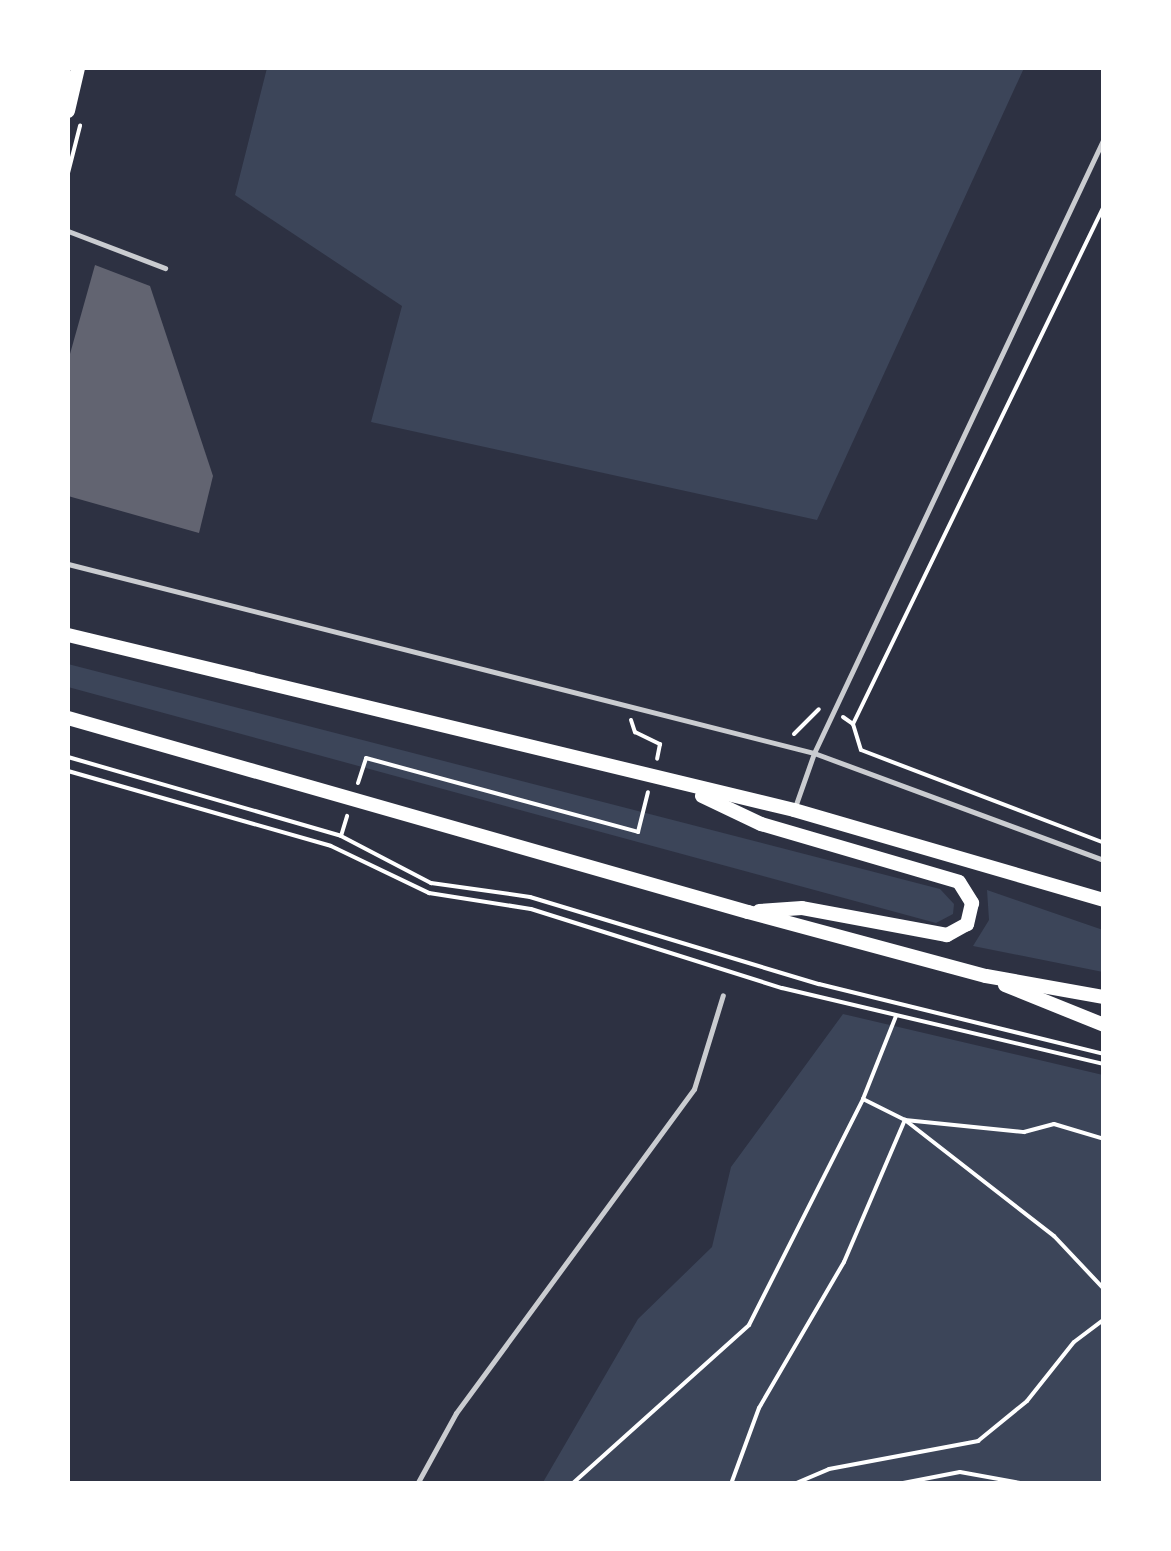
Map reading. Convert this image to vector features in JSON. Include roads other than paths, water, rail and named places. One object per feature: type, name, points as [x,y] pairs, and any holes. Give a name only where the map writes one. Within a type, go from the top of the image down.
[{"type":"main road","points":[[68,111],[78,68]]},
{"type":"main road","points":[[68,635],[652,779],[794,810],[1101,898]]},
{"type":"main road","points":[[68,718],[748,912],[986,976],[1104,998]]},
{"type":"main road","points":[[678,785],[760,824],[960,882],[972,903],[966,924],[947,935],[802,908],[748,912]]},
{"type":"main road","points":[[986,976],[1104,1025]]},
{"type":"lane","points":[[794,810],[814,753],[1104,138]]},
{"type":"lane","points":[[68,232],[165,268]]},
{"type":"lane","points":[[68,564],[814,753],[1104,860]]},
{"type":"lane","points":[[417,1484],[456,1413],[694,1089],[722,995]]}]
